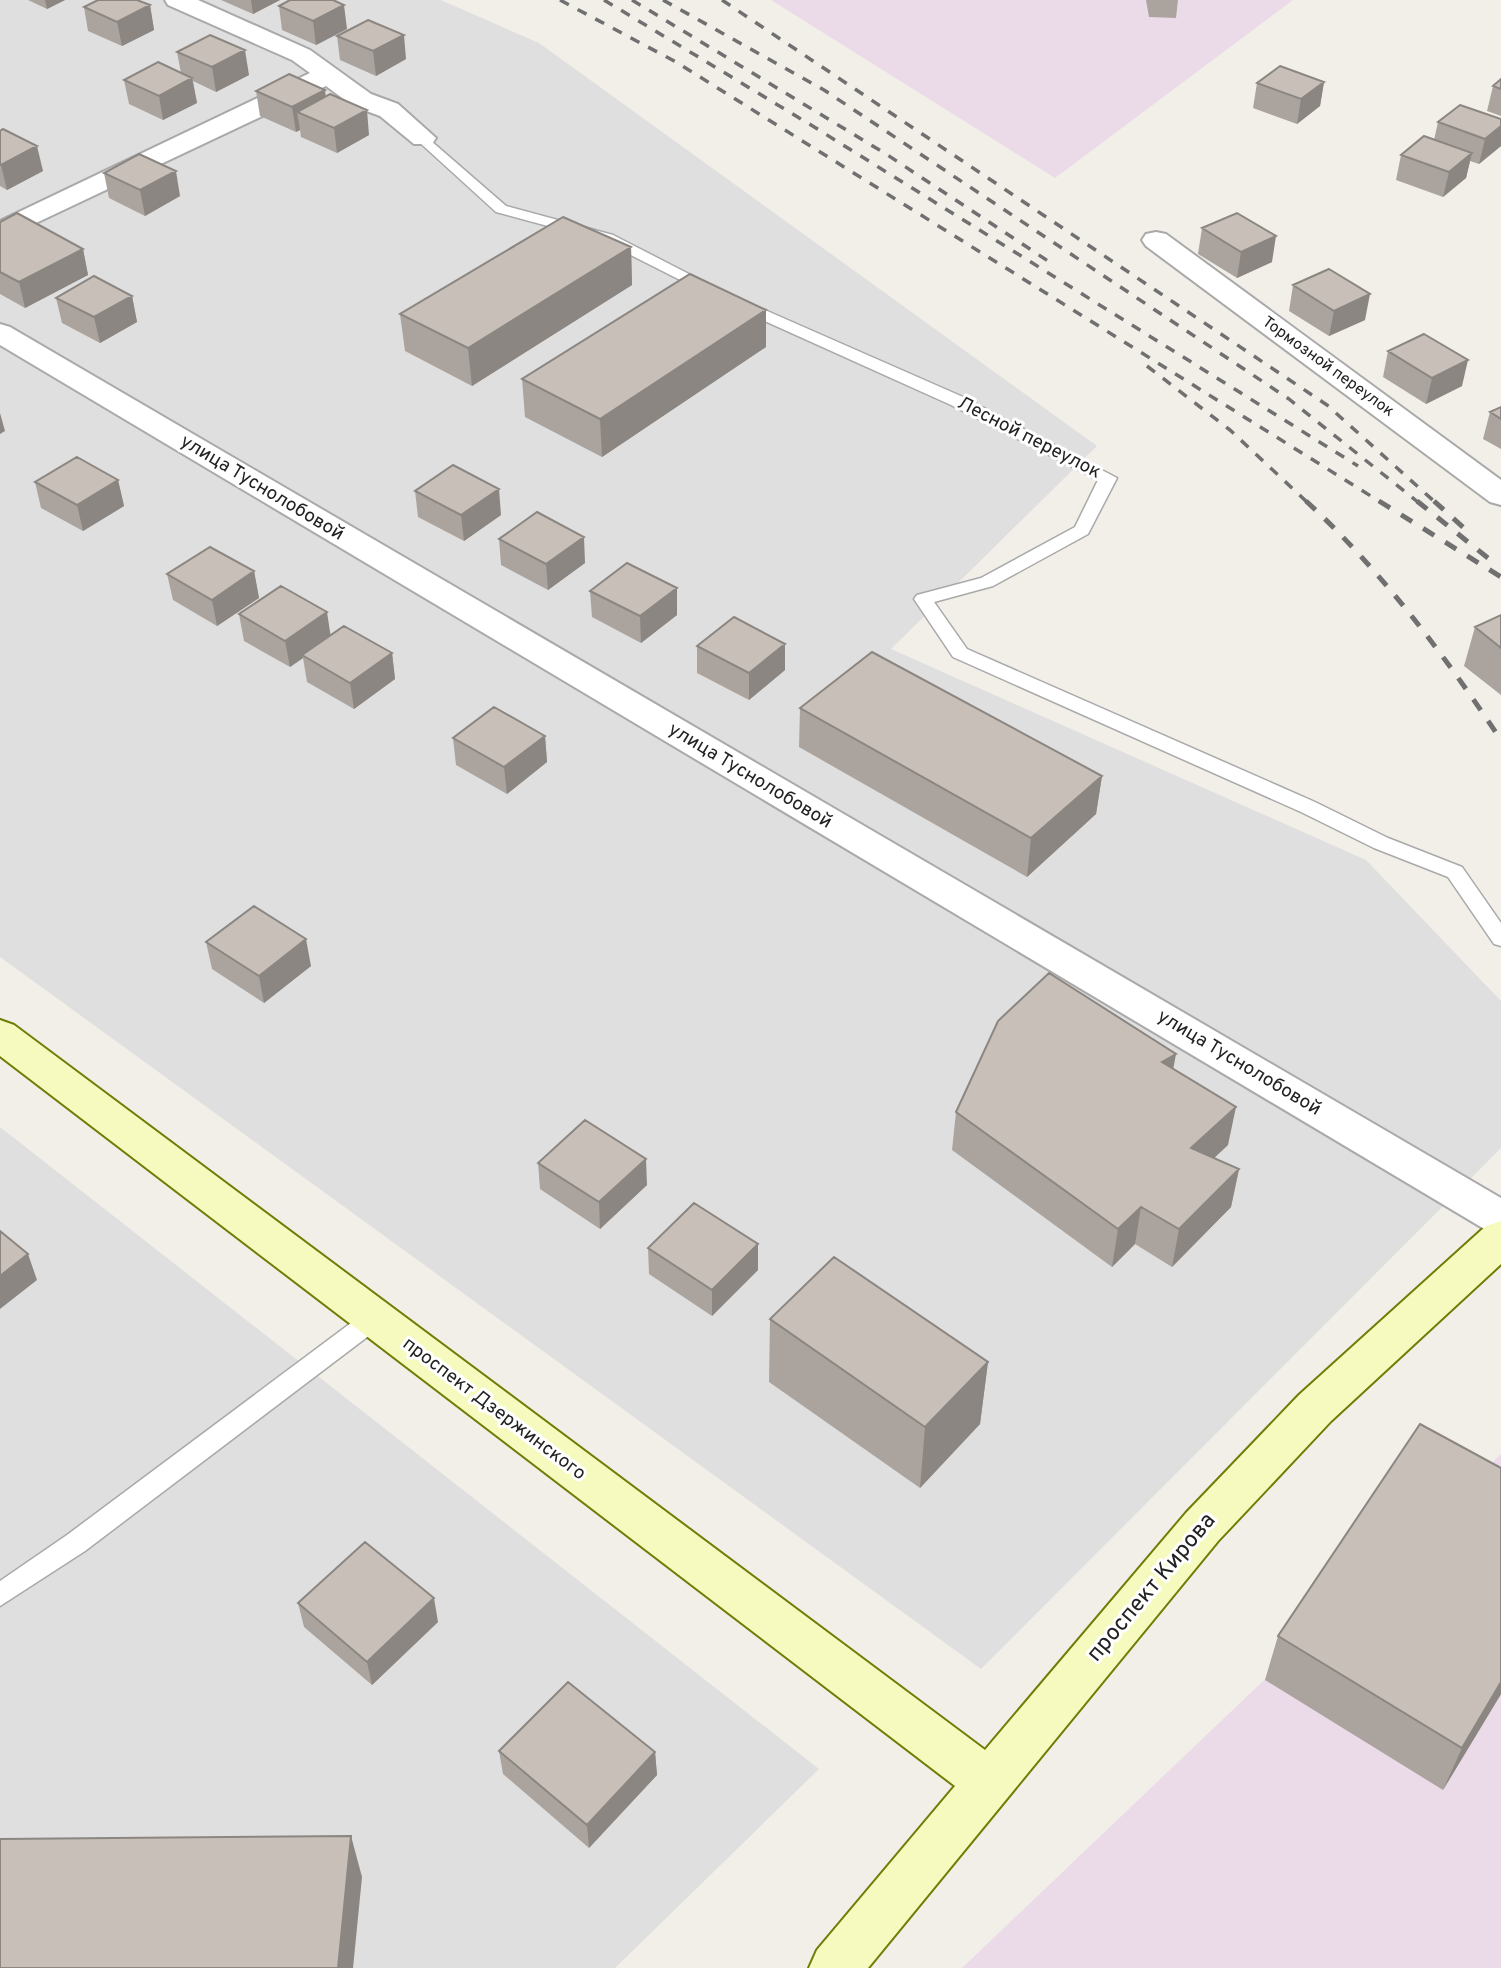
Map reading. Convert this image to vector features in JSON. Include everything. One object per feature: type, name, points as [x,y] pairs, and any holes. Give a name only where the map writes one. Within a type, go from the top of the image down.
[{"type":"street","name":"Лесной переулок","points":[[177,0],[301,55],[362,100],[389,110],[423,138]]},
{"type":"street","points":[[0,232],[327,75]]},
{"type":"street","name":"Тормозной переулок","points":[[1156,240],[1501,495]]},
{"type":"street","name":"улица Туснолобовой","points":[[0,333],[1501,1218]]},
{"type":"street","name":"проспект Дзержинского","points":[[0,1035],[989,1782]]},
{"type":"street","name":"проспект Кирова","points":[[835,1968],[1230,1497],[1315,1408],[1501,1238]]},
{"type":"lane","name":"Лесной переулок","points":[[423,138],[501,209],[608,238],[753,311],[957,401],[1108,478],[1082,530],[987,582],[923,599],[960,653],[1308,807],[1381,843],[1455,872],[1501,939]]},
{"type":"lane","points":[[0,1595],[76,1543],[375,1318]]},
{"type":"shaded area","points":[[0,0],[441,0],[539,43],[1097,446],[891,649],[1366,860],[1501,1001],[1501,1148],[981,1669],[0,957]]},
{"type":"shaded area","points":[[771,0],[1293,0],[1055,178]]},
{"type":"shaded area","points":[[0,1127],[819,1769],[615,1968],[0,1968]]},
{"type":"shaded area","points":[[1501,1454],[1501,1968],[962,1968]]},
{"type":"building","points":[[98,0],[137,0],[150,5],[117,22],[84,7]]},
{"type":"building","points":[[290,0],[333,0],[344,5],[313,21],[279,6]]},
{"type":"building","points":[[368,20],[404,35],[373,51],[337,36]]},
{"type":"building","points":[[210,35],[245,50],[212,67],[177,52]]},
{"type":"building","points":[[158,62],[192,78],[159,96],[124,80]]},
{"type":"building","points":[[1280,66],[1324,82],[1301,99],[1257,83]]},
{"type":"building","points":[[289,74],[325,90],[292,107],[256,91]]},
{"type":"building","points":[[1501,79],[1501,89],[1493,86]]},
{"type":"building","points":[[330,94],[367,110],[334,128],[297,112]]},
{"type":"building","points":[[1460,105],[1501,119],[1501,126],[1485,139],[1438,122]]},
{"type":"building","points":[[3,129],[37,146],[1,165],[0,131]]},
{"type":"building","points":[[1424,136],[1472,153],[1449,172],[1401,155]]},
{"type":"building","points":[[139,154],[176,171],[140,190],[104,173]]},
{"type":"building","points":[[17,213],[83,249],[19,282],[0,272],[0,222]]},
{"type":"building","points":[[1237,213],[1276,236],[1241,252],[1202,228]]},
{"type":"building","points":[[563,217],[631,247],[468,348],[400,314]]},
{"type":"building","points":[[1329,269],[1370,294],[1334,311],[1293,285]]},
{"type":"building","points":[[690,274],[766,310],[600,419],[522,379]]},
{"type":"building","points":[[94,276],[132,296],[94,317],[56,298]]},
{"type":"building","points":[[1424,334],[1468,360],[1432,378],[1388,351]]},
{"type":"building","points":[[1501,407],[1501,419],[1490,412]]},
{"type":"building","points":[[77,457],[118,480],[77,505],[35,482]]},
{"type":"building","points":[[453,465],[499,489],[461,515],[415,491]]},
{"type":"building","points":[[537,512],[584,537],[546,564],[499,539]]},
{"type":"building","points":[[210,547],[254,571],[212,600],[167,574]]},
{"type":"building","points":[[627,563],[677,588],[640,616],[590,591]]},
{"type":"building","points":[[281,586],[327,612],[285,641],[239,614]]},
{"type":"building","points":[[1501,615],[1501,648],[1475,627]]},
{"type":"building","points":[[734,617],[785,644],[749,673],[697,646]]},
{"type":"building","points":[[344,626],[392,653],[350,683],[302,655]]},
{"type":"building","points":[[872,652],[1102,776],[1031,838],[800,708]]},
{"type":"building","points":[[494,707],[545,736],[504,767],[453,738]]},
{"type":"building","points":[[254,906],[306,939],[259,976],[206,942]]},
{"type":"building","points":[[1049,973],[1176,1054],[1162,1062],[1236,1107],[1191,1148],[1239,1169],[1179,1229],[1141,1207],[1118,1229],[956,1112],[998,1021]]},
{"type":"building","points":[[585,1120],[646,1159],[599,1202],[538,1163]]},
{"type":"building","points":[[694,1203],[758,1244],[712,1290],[648,1248]]},
{"type":"building","points":[[0,1231],[28,1254],[0,1276]]},
{"type":"building","points":[[834,1257],[988,1362],[925,1427],[770,1319]]},
{"type":"building","points":[[1420,1424],[1501,1468],[1501,1682],[1462,1748],[1278,1636]]},
{"type":"building","points":[[365,1542],[434,1598],[367,1662],[298,1603]]},
{"type":"building","points":[[568,1682],[655,1752],[587,1825],[499,1751]]},
{"type":"building","points":[[351,1836],[338,1968],[0,1968],[0,1839]]},
{"type":"railway","points":[[560,0],[676,62],[1382,503]]},
{"type":"railway","points":[[604,0],[811,125],[1358,466]]},
{"type":"railway","points":[[632,0],[886,154],[1048,261]]},
{"type":"railway","points":[[663,0],[824,90],[1289,399],[1419,503]]},
{"type":"railway","points":[[722,0],[1327,405],[1436,503]]},
{"type":"railway","points":[[1147,366],[1230,430],[1308,503]]},
{"type":"railway","points":[[1306,501],[1360,556],[1411,615],[1501,740]]},
{"type":"railway","points":[[1379,501],[1501,577]]},
{"type":"railway","points":[[1417,501],[1488,558]]},
{"type":"railway","points":[[1434,501],[1465,529]]}]
